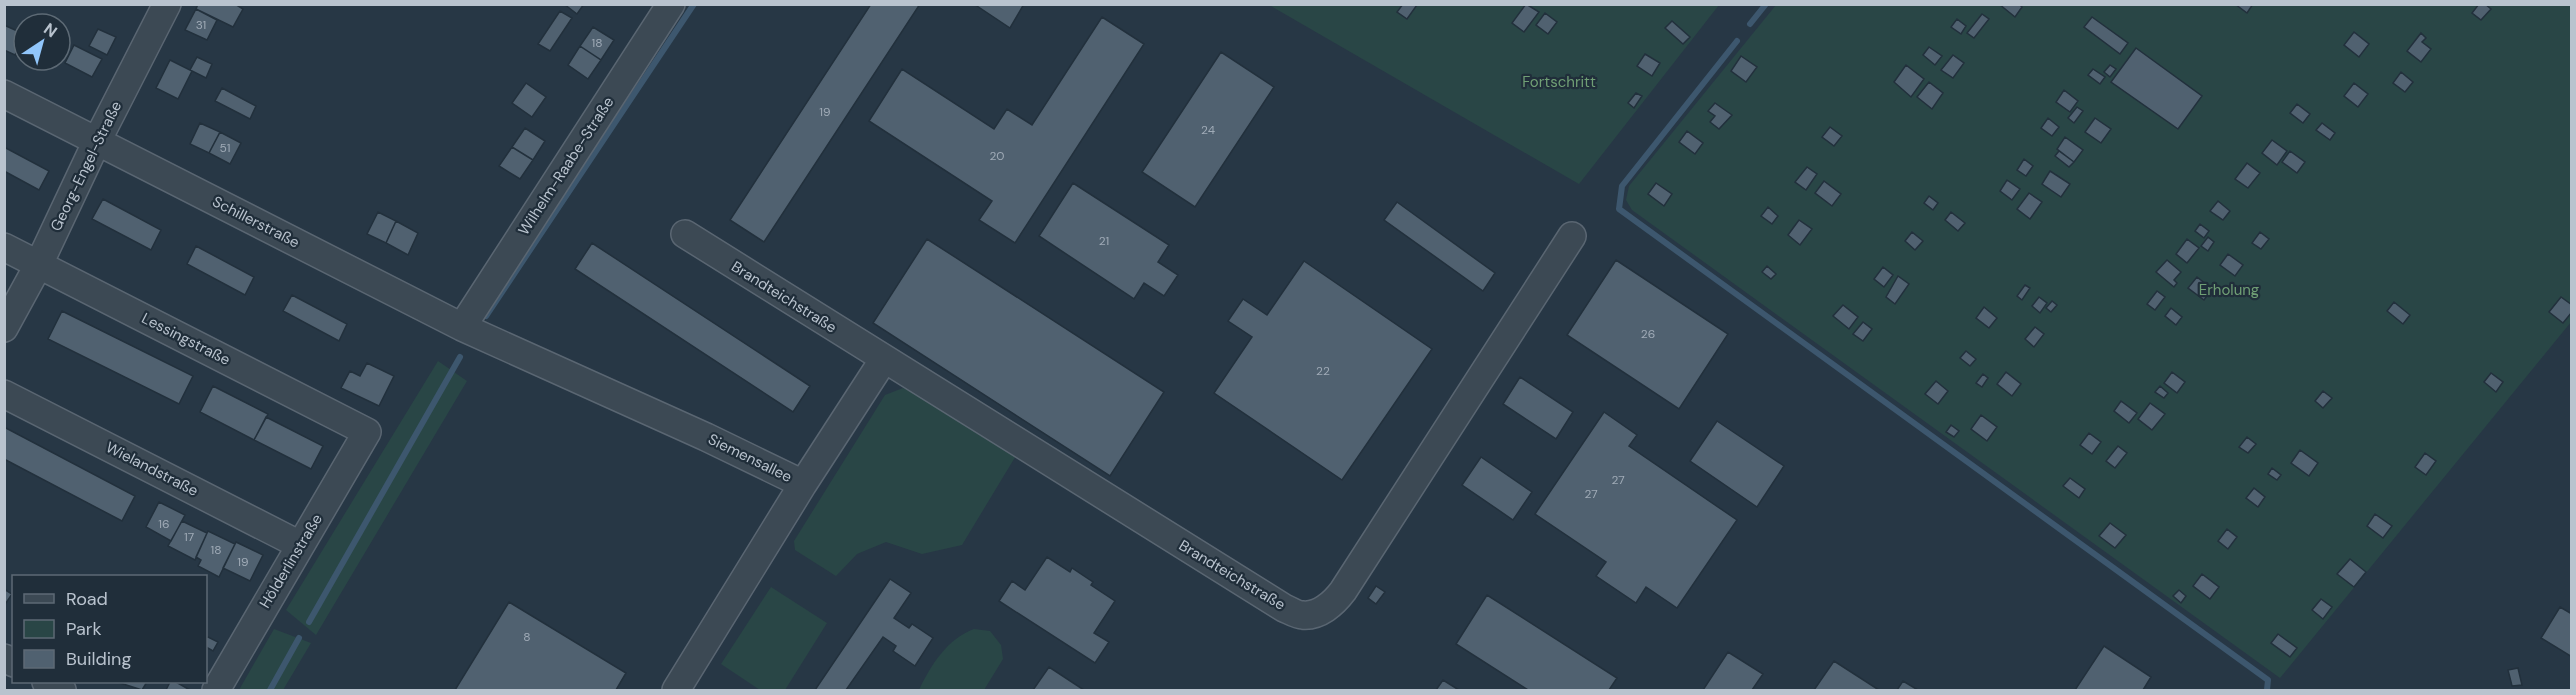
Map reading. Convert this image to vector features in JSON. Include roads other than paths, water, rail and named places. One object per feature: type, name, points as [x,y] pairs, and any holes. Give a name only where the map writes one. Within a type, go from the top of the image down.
[{"type":"street","name":"Georg-Engel-Straße","points":[[4,328],[39,264],[97,141],[167,4]]},
{"type":"street","name":"Wilhelm-Raabe-Straße","points":[[462,327],[671,4]]},
{"type":"street","name":"Schillerstraße","points":[[4,94],[462,327],[509,347]]},
{"type":"street","name":"Brandteichstraße","points":[[685,234],[1284,608],[1302,615],[1319,612],[1334,602],[1343,591],[1572,236]]},
{"type":"street","name":"Lessingstraße","points":[[4,247],[367,432]]},
{"type":"street","name":"Siemensallee","points":[[509,347],[803,484],[676,690]]},
{"type":"street","points":[[803,484],[884,359]]},
{"type":"street","name":"Wielandstraße","points":[[4,394],[300,544]]},
{"type":"street","name":"Hölderlinstraße","points":[[216,690],[367,432]]},
{"type":"waterway","points":[[486,316],[694,4]]},
{"type":"waterway","points":[[1750,24],[1766,4]]},
{"type":"waterway","points":[[1737,41],[1622,186],[1619,209],[2268,680],[2267,690]]},
{"type":"waterway","points":[[309,622],[460,357]]},
{"type":"waterway","points":[[270,690],[299,638]]},
{"type":"park label","name":"Fortschritt","points":[[1559,82]]},
{"type":"park label","name":"Erholung","points":[[2229,290]]}]
